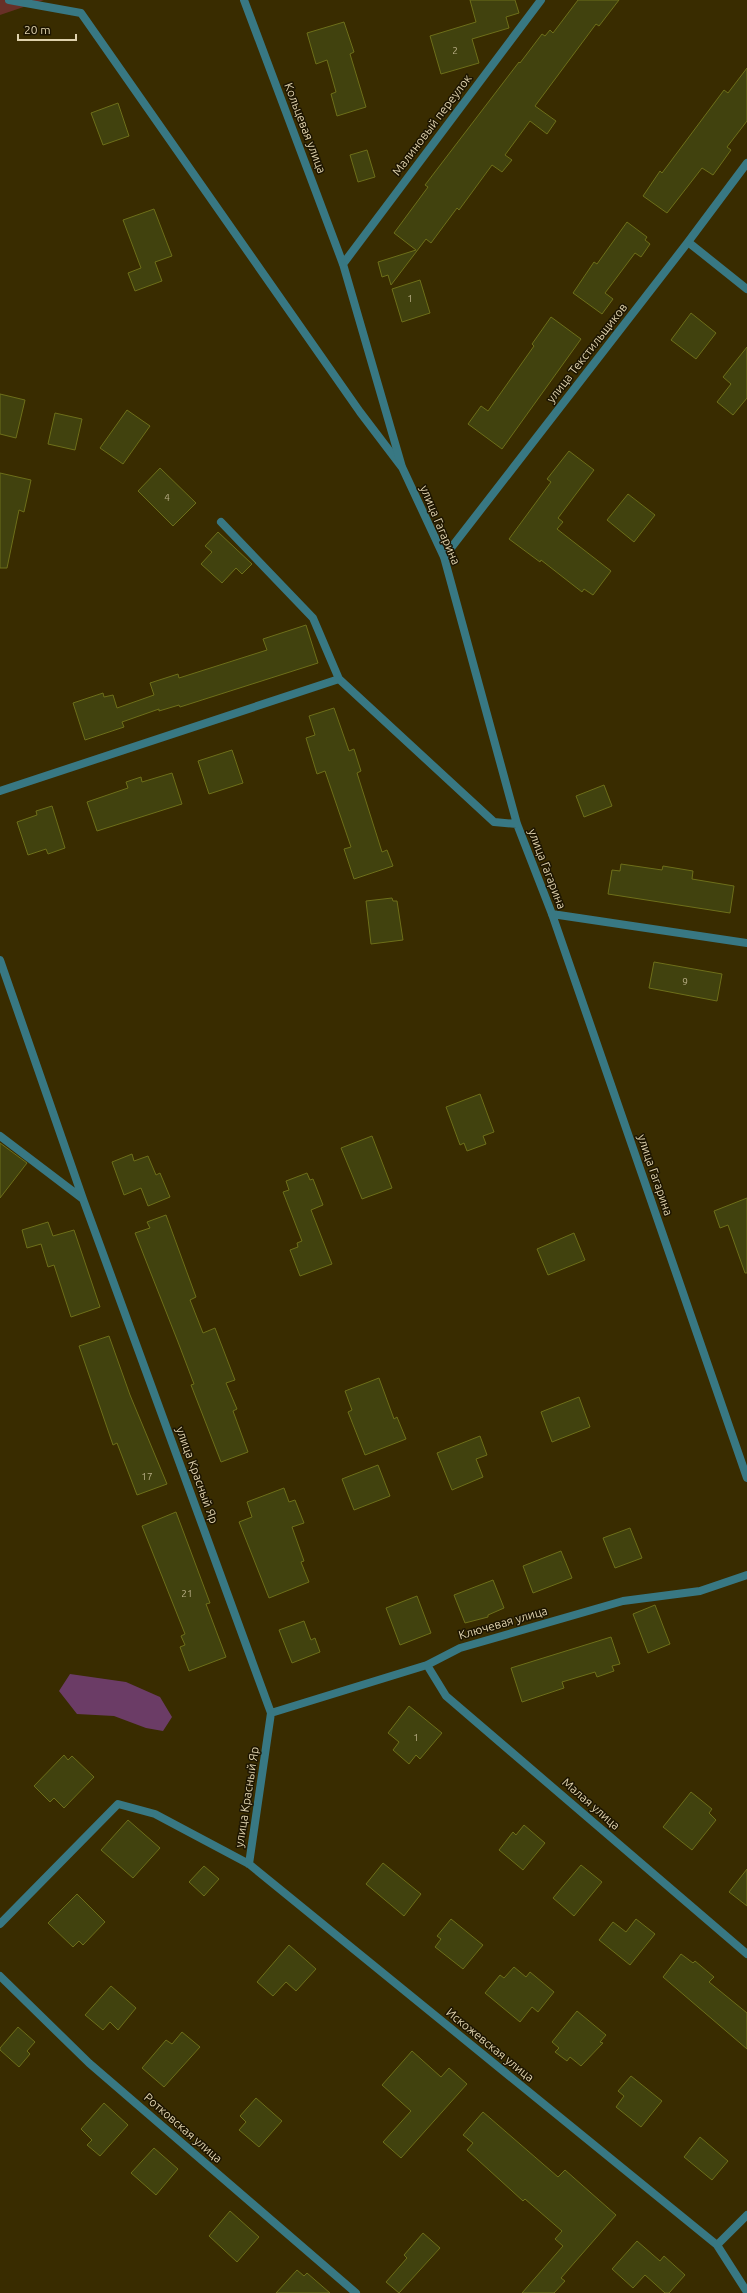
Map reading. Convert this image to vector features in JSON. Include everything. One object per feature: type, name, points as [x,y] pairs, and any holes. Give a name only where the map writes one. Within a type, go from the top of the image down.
[{"type":"street","points":[[9,0],[81,13],[360,412],[402,467]]},
{"type":"street","name":"Кольцевая улица","points":[[244,0],[343,264]]},
{"type":"street","name":"Малиновый переулок","points":[[343,264],[541,0]]},
{"type":"street","name":"улица Текстильщиков","points":[[444,557],[688,242],[747,163]]},
{"type":"street","points":[[688,242],[747,288]]},
{"type":"street","name":"улица Гагарина","points":[[343,264],[402,467],[444,557],[518,824],[552,914],[747,1478]]},
{"type":"street","points":[[221,522],[313,618],[339,679],[494,822],[518,824]]},
{"type":"street","points":[[0,791],[339,679]]},
{"type":"street","points":[[552,914],[747,943]]},
{"type":"street","name":"улица Красный Яр","points":[[0,960],[83,1199],[271,1713],[248,1864]]},
{"type":"street","points":[[0,1136],[83,1199]]},
{"type":"street","name":"Ключевая улица","points":[[271,1713],[427,1665],[460,1648],[623,1601],[700,1591],[747,1575]]},
{"type":"street","name":"Малая улица","points":[[427,1665],[446,1696],[747,1954]]},
{"type":"street","points":[[0,1924],[118,1804],[155,1814],[248,1864]]},
{"type":"street","name":"Искожевская улица","points":[[248,1864],[717,2245],[747,2292]]},
{"type":"street","name":"Ротковская улица","points":[[0,1976],[89,2063],[356,2293]]},
{"type":"street","points":[[717,2245],[747,2215]]},
{"type":"shaded area","points":[[0,0],[44,0],[0,15]]},
{"type":"shaded area","points":[[70,1674],[126,1682],[160,1697],[172,1717],[163,1731],[146,1728],[114,1716],[77,1714],[59,1691]]},
{"type":"building","points":[[470,0],[515,0],[519,13],[506,17],[509,28],[472,39],[479,63],[441,74],[430,36],[476,22]]},
{"type":"building","points":[[578,0],[619,0],[599,26],[596,24],[535,106],[556,121],[547,134],[530,121],[505,155],[512,160],[502,172],[492,165],[459,210],[457,208],[431,243],[426,239],[391,285],[388,275],[382,277],[378,262],[416,250],[394,233],[428,187],[425,185],[542,34],[545,36],[550,30],[553,33]]},
{"type":"building","points":[[344,22],[354,52],[350,54],[366,107],[337,116],[331,94],[336,92],[327,60],[316,64],[307,33]]},
{"type":"building","points":[[747,68],[747,121],[727,147],[731,150],[713,175],[702,168],[667,213],[643,196],[660,171],[662,173],[724,90],[728,93]]},
{"type":"building","points":[[118,103],[129,136],[103,145],[91,113]]},
{"type":"building","points":[[367,150],[375,177],[358,182],[350,155]]},
{"type":"building","points":[[154,209],[172,256],[155,262],[162,281],[135,291],[128,273],[141,268],[123,220]]},
{"type":"building","points":[[627,222],[647,237],[645,240],[650,244],[641,257],[635,253],[605,293],[613,299],[602,314],[573,293],[594,262],[597,264]]},
{"type":"building","points":[[420,280],[430,313],[402,322],[392,289]]},
{"type":"building","points":[[691,313],[716,333],[696,359],[671,340]]},
{"type":"building","points":[[551,317],[581,339],[502,449],[468,424],[481,406],[488,411],[534,346],[532,344]]},
{"type":"building","points":[[747,347],[747,398],[733,415],[717,402],[731,384],[723,377]]},
{"type":"building","points":[[0,394],[25,400],[16,438],[0,434]]},
{"type":"building","points":[[127,410],[150,426],[123,464],[100,448]]},
{"type":"building","points":[[55,413],[82,419],[75,450],[48,444]]},
{"type":"building","points":[[569,451],[594,470],[558,518],[563,522],[557,529],[611,571],[593,595],[584,589],[582,592],[541,560],[540,562],[509,539],[551,482],[547,479]]},
{"type":"building","points":[[160,468],[196,503],[173,526],[138,491]]},
{"type":"building","points":[[0,473],[31,480],[24,512],[19,510],[7,568],[0,568]]},
{"type":"building","points":[[628,494],[655,515],[634,542],[607,520]]},
{"type":"building","points":[[218,532],[252,564],[242,574],[236,568],[222,583],[201,564],[212,552],[205,546]]},
{"type":"building","points":[[306,625],[318,663],[180,707],[179,705],[159,711],[159,709],[122,722],[124,727],[85,740],[73,703],[103,693],[104,697],[113,695],[117,708],[154,695],[150,683],[178,674],[179,678],[267,650],[263,639]]},
{"type":"building","points":[[334,708],[349,751],[354,749],[361,771],[357,773],[382,852],[387,850],[393,866],[354,879],[344,849],[351,847],[325,771],[317,774],[306,738],[315,735],[309,716]]},
{"type":"building","points":[[232,750],[243,783],[209,794],[198,761]]},
{"type":"building","points":[[172,773],[182,804],[97,831],[87,802],[128,788],[126,782],[141,777],[142,782]]},
{"type":"building","points":[[604,785],[612,806],[584,817],[576,796]]},
{"type":"building","points":[[52,806],[65,848],[48,854],[46,849],[28,855],[17,822],[37,815],[36,811]]},
{"type":"building","points":[[621,864],[662,870],[663,866],[693,871],[692,879],[734,886],[730,913],[608,894],[612,870],[620,871]]},
{"type":"building","points":[[392,898],[393,901],[397,901],[403,940],[371,944],[366,901]]},
{"type":"building","points":[[654,962],[722,974],[717,1001],[649,988]]},
{"type":"building","points":[[480,1094],[494,1132],[483,1136],[486,1144],[467,1151],[464,1143],[460,1145],[446,1107]]},
{"type":"building","points":[[372,1136],[392,1188],[362,1199],[341,1148]]},
{"type":"building","points":[[0,1143],[27,1163],[0,1198]]},
{"type":"building","points":[[132,1154],[134,1161],[148,1156],[156,1175],[160,1173],[170,1197],[148,1206],[141,1188],[124,1195],[112,1162]]},
{"type":"building","points":[[307,1173],[310,1180],[313,1179],[323,1205],[311,1210],[332,1264],[300,1276],[290,1250],[298,1247],[297,1243],[302,1241],[283,1192],[289,1190],[286,1181]]},
{"type":"building","points":[[747,1198],[747,1273],[745,1273],[728,1225],[720,1228],[714,1211]]},
{"type":"building","points":[[166,1215],[196,1297],[190,1300],[203,1333],[215,1328],[235,1380],[226,1383],[237,1409],[233,1411],[248,1452],[221,1462],[191,1385],[194,1384],[135,1233],[150,1228],[147,1222]]},
{"type":"building","points":[[48,1222],[53,1236],[74,1230],[100,1307],[71,1317],[54,1265],[48,1267],[41,1244],[27,1248],[22,1230]]},
{"type":"building","points":[[574,1233],[585,1260],[548,1275],[537,1249]]},
{"type":"building","points":[[109,1336],[130,1395],[167,1484],[137,1495],[117,1443],[113,1445],[79,1346]]},
{"type":"building","points":[[379,1378],[394,1419],[397,1417],[406,1439],[365,1455],[348,1412],[352,1410],[345,1391]]},
{"type":"building","points":[[579,1397],[590,1427],[552,1442],[541,1412]]},
{"type":"building","points":[[480,1436],[487,1455],[476,1459],[483,1477],[452,1490],[437,1453]]},
{"type":"building","points":[[378,1465],[390,1496],[354,1510],[342,1479]]},
{"type":"building","points":[[284,1488],[289,1502],[295,1500],[304,1523],[292,1527],[304,1561],[301,1562],[309,1582],[269,1598],[239,1522],[252,1517],[247,1502]]},
{"type":"building","points":[[176,1512],[210,1603],[206,1604],[226,1657],[189,1671],[180,1647],[185,1645],[181,1636],[185,1634],[142,1526]]},
{"type":"building","points":[[630,1528],[642,1558],[615,1568],[603,1538]]},
{"type":"building","points":[[561,1551],[572,1578],[533,1593],[523,1566]]},
{"type":"building","points":[[493,1580],[504,1608],[488,1615],[488,1617],[465,1623],[454,1595]]},
{"type":"building","points":[[417,1596],[431,1633],[400,1645],[386,1608]]},
{"type":"building","points":[[655,1605],[670,1644],[648,1653],[633,1614]]},
{"type":"building","points":[[304,1621],[311,1640],[315,1638],[320,1652],[292,1663],[279,1630]]},
{"type":"building","points":[[611,1637],[620,1664],[612,1666],[614,1671],[597,1677],[595,1672],[562,1682],[564,1688],[522,1702],[511,1668]]},
{"type":"building","points":[[409,1706],[442,1733],[420,1759],[416,1755],[409,1764],[393,1750],[399,1742],[388,1733]]},
{"type":"building","points":[[64,1755],[68,1760],[72,1756],[94,1777],[64,1808],[54,1798],[50,1802],[34,1786]]},
{"type":"building","points":[[691,1792],[712,1809],[709,1813],[716,1820],[692,1850],[663,1827]]},
{"type":"building","points":[[128,1820],[160,1848],[133,1878],[101,1850]]},
{"type":"building","points":[[524,1825],[545,1843],[523,1870],[499,1850],[513,1832],[516,1835]]},
{"type":"building","points":[[383,1863],[421,1894],[404,1916],[366,1884]]},
{"type":"building","points":[[581,1865],[602,1882],[574,1916],[553,1898]]},
{"type":"building","points":[[204,1866],[219,1879],[204,1896],[189,1882]]},
{"type":"building","points":[[747,1869],[747,1906],[729,1892]]},
{"type":"building","points":[[77,1894],[105,1922],[83,1945],[79,1941],[73,1947],[48,1923]]},
{"type":"building","points":[[451,1919],[483,1945],[463,1969],[435,1947],[441,1939],[437,1936]]},
{"type":"building","points":[[636,1919],[655,1934],[630,1965],[599,1940],[613,1922],[626,1932]]},
{"type":"building","points":[[289,1945],[316,1969],[296,1991],[286,1982],[273,1996],[257,1982]]},
{"type":"building","points":[[681,1954],[693,1963],[695,1961],[714,1977],[709,1982],[747,2013],[747,2049],[663,1977]]},
{"type":"building","points":[[514,1967],[526,1977],[530,1972],[554,1992],[538,2012],[532,2007],[520,2022],[485,1993],[500,1975],[504,1978]]},
{"type":"building","points":[[111,1986],[136,2008],[118,2030],[110,2022],[103,2030],[85,2015]]},
{"type":"building","points":[[577,2011],[606,2035],[600,2042],[603,2043],[581,2066],[570,2057],[567,2061],[555,2052],[559,2048],[552,2042]]},
{"type":"building","points":[[18,2027],[35,2042],[27,2051],[30,2054],[19,2067],[0,2050],[0,2048]]},
{"type":"building","points":[[182,2032],[200,2047],[164,2087],[142,2068],[166,2040],[172,2044]]},
{"type":"building","points":[[412,2051],[441,2077],[449,2068],[467,2084],[401,2158],[383,2142],[411,2111],[382,2085]]},
{"type":"building","points":[[631,2076],[662,2101],[641,2127],[616,2107],[624,2096],[618,2091]]},
{"type":"building","points":[[256,2098],[282,2121],[259,2147],[239,2130],[246,2122],[240,2116]]},
{"type":"building","points":[[104,2103],[128,2125],[100,2156],[87,2145],[92,2140],[81,2129]]},
{"type":"building","points":[[483,2112],[558,2177],[565,2170],[616,2215],[561,2278],[565,2281],[554,2293],[522,2293],[563,2246],[555,2239],[562,2231],[525,2199],[523,2201],[467,2150],[473,2143],[463,2135]]},
{"type":"building","points":[[700,2137],[728,2161],[712,2180],[684,2157]]},
{"type":"building","points":[[154,2148],[178,2169],[156,2195],[131,2173]]},
{"type":"building","points":[[230,2211],[259,2237],[237,2262],[209,2236]]},
{"type":"building","points":[[423,2233],[440,2248],[399,2293],[386,2282],[407,2258],[404,2255]]},
{"type":"building","points":[[637,2241],[660,2261],[664,2256],[685,2275],[669,2293],[665,2293],[645,2275],[633,2288],[612,2269]]},
{"type":"building","points":[[297,2270],[304,2276],[307,2273],[330,2293],[276,2293]]}]
